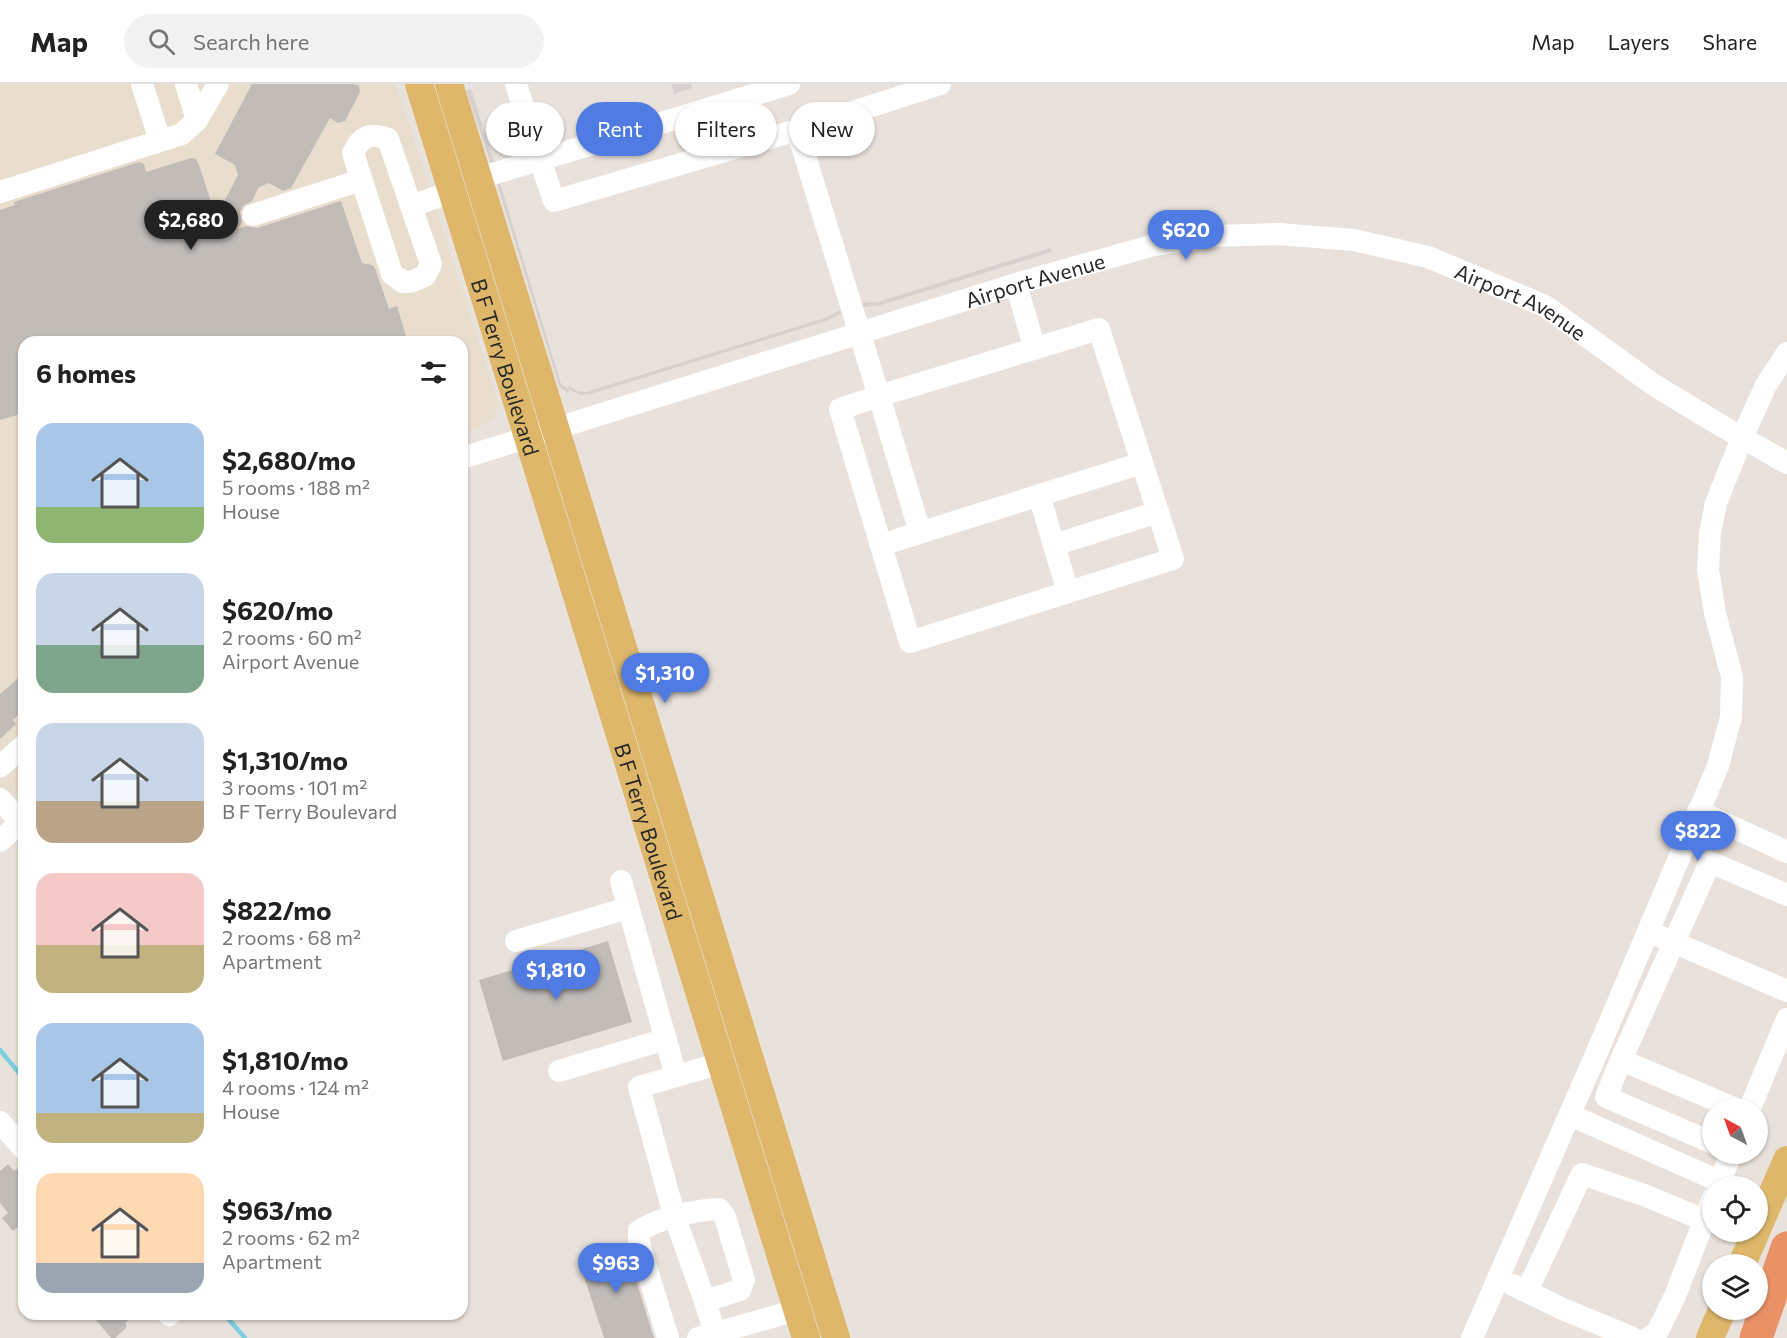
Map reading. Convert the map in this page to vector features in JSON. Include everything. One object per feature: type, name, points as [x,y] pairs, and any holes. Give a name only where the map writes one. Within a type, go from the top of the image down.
[{"type":"highway","points":[[1756,1338],[1787,1248]]},
{"type":"main road","name":"B F Terry Boulevard","points":[[419,84],[806,1338]]},
{"type":"main road","name":"B F Terry Boulevard","points":[[449,84],[836,1338]]},
{"type":"main road","points":[[1768,1197],[1787,1160]]},
{"type":"main road","points":[[1710,1338],[1718,1320]]},
{"type":"street","points":[[142,84],[160,141]]},
{"type":"street","points":[[186,84],[197,120]]},
{"type":"street","points":[[0,192],[182,134],[197,120],[218,84]]},
{"type":"street","points":[[516,84],[554,201],[789,132]]},
{"type":"street","points":[[478,178],[789,84]]},
{"type":"street","points":[[875,105],[940,84]]},
{"type":"street","points":[[377,135],[388,139],[411,206],[431,264],[425,276],[410,282],[403,282],[392,274],[361,180],[353,153],[358,143],[365,138],[377,135]]},
{"type":"street","points":[[805,156],[920,532]]},
{"type":"street","points":[[253,215],[361,180]]},
{"type":"street","points":[[411,206],[452,192]]},
{"type":"street","name":"Airport Avenue","points":[[468,456],[1016,284],[1154,245],[1215,236],[1278,234],[1354,240],[1428,257],[1545,306],[1654,384],[1787,463]]},
{"type":"street","points":[[1016,284],[1035,349]]},
{"type":"street","points":[[1099,330],[1173,558],[910,642],[840,409],[879,396],[1099,330]]},
{"type":"street","points":[[1472,1338],[1570,1115],[1718,766],[1731,717],[1732,677],[1715,613],[1708,570],[1710,533],[1716,503],[1742,438],[1766,385],[1787,353]]},
{"type":"street","points":[[881,545],[1142,463]]},
{"type":"street","points":[[1039,495],[1068,592]]},
{"type":"street","points":[[1054,545],[1158,512]]},
{"type":"street","points":[[0,767],[18,750]]},
{"type":"street","points":[[0,798],[18,817]]},
{"type":"street","points":[[1698,811],[1787,852]]},
{"type":"street","points":[[0,841],[18,825]]},
{"type":"street","points":[[1702,1138],[1606,1097],[1710,862],[1787,895]]},
{"type":"street","points":[[621,881],[676,1076]]},
{"type":"street","points":[[516,941],[628,908]]},
{"type":"street","points":[[1647,931],[1787,991]]},
{"type":"street","points":[[1754,1098],[1787,1019]]},
{"type":"street","points":[[559,1071],[666,1039]]},
{"type":"street","points":[[1621,1060],[1710,1098]]},
{"type":"street","points":[[721,1063],[639,1087],[675,1218],[705,1301],[707,1336],[797,1310]]},
{"type":"street","points":[[1570,1115],[1702,1179]]},
{"type":"street","points":[[0,1122],[18,1142]]},
{"type":"street","points":[[1549,1162],[1702,1219]]},
{"type":"street","points":[[1527,1291],[1582,1174]]},
{"type":"street","points":[[668,1338],[639,1244],[639,1231],[650,1224],[703,1209],[718,1209],[725,1217],[744,1280],[740,1290],[705,1301]]},
{"type":"street","points":[[1649,1338],[1658,1331],[1675,1296],[1702,1225]]},
{"type":"street","points":[[1498,1278],[1633,1338]]},
{"type":"shaded area","points":[[0,84],[396,84],[498,401],[494,418],[468,432],[468,336],[18,336],[18,790],[0,807]]},
{"type":"shaded area","points":[[671,84],[691,84],[692,88],[674,94]]},
{"type":"shaded area","points":[[471,89],[486,136],[486,149],[466,90]]},
{"type":"shaded area","points":[[488,156],[492,156],[495,164],[491,164]]},
{"type":"shaded area","points":[[500,183],[561,384],[567,388],[570,386],[577,391],[586,392],[825,318],[840,310],[841,314],[826,321],[591,394],[580,395],[570,390],[567,393],[559,386],[497,184]]},
{"type":"shaded area","points":[[1050,248],[1052,252],[881,305],[864,307],[862,303],[878,302]]},
{"type":"building","points":[[252,84],[354,84],[359,86],[360,92],[345,121],[338,123],[330,118],[291,188],[283,191],[269,183],[259,187],[252,201],[243,206],[240,212],[242,221],[238,229],[246,226],[257,228],[341,201],[362,263],[375,268],[389,309],[397,306],[406,336],[18,336],[18,415],[0,420],[0,210],[15,205],[14,202],[139,162],[144,164],[146,172],[191,158],[196,159],[199,165],[216,217],[238,175],[235,165],[215,154]]},
{"type":"building","points":[[18,678],[18,715],[13,720],[16,724],[0,739],[0,694]]},
{"type":"building","points":[[608,941],[632,1022],[503,1061],[479,980]]},
{"type":"building","points":[[8,1164],[14,1171],[18,1168],[18,1227],[13,1231],[2,1218],[8,1213],[0,1203],[0,1171]]},
{"type":"building","points":[[626,1243],[654,1338],[604,1338],[578,1258]]},
{"type":"building","points":[[96,1320],[128,1320],[125,1323],[127,1326],[125,1329],[115,1338],[111,1338]]},
{"type":"waterway","points":[[0,1050],[18,1072]]},
{"type":"waterway","points":[[229,1320],[245,1338]]}]
